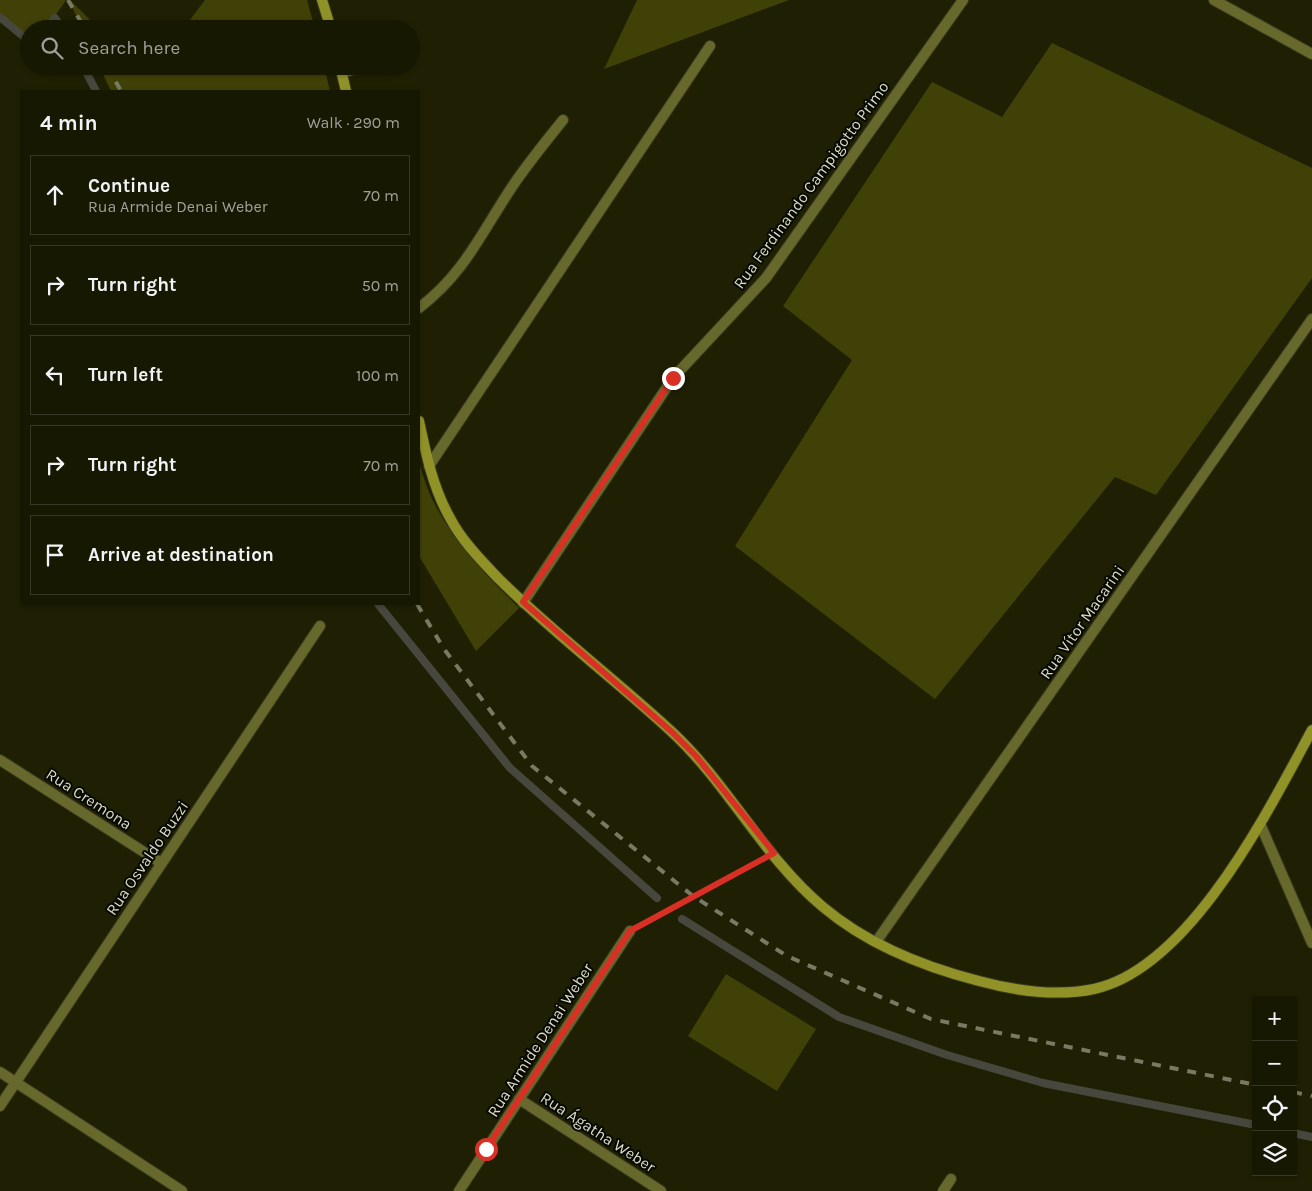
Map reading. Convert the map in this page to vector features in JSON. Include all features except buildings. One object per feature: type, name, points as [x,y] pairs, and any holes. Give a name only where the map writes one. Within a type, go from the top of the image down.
[{"type":"main road","points":[[322,0],[328,20]]},
{"type":"main road","points":[[342,75],[346,90]]},
{"type":"main road","points":[[420,426],[429,466],[439,496],[464,541],[523,602],[672,732],[696,756],[799,883],[824,908],[876,942],[930,966],[999,986],[1035,992],[1067,993],[1096,989],[1122,979],[1150,964],[1181,935],[1260,826],[1312,730]]},
{"type":"street","name":"Rua Ferdinando Campigotto Primo","points":[[523,602],[673,378],[766,278],[963,0]]},
{"type":"street","points":[[1214,0],[1312,54]]},
{"type":"street","points":[[429,466],[710,46]]},
{"type":"street","points":[[420,307],[436,295],[460,270],[513,185],[563,120]]},
{"type":"street","name":"Rua Vítor Macarini","points":[[876,942],[1312,319]]},
{"type":"street","name":"Rua Osvaldo Buzzi","points":[[0,1106],[320,626]]},
{"type":"street","name":"Rua Cremona","points":[[0,760],[162,863]]},
{"type":"street","points":[[1260,826],[1312,943]]},
{"type":"street","name":"Rua Armide Denai Weber","points":[[459,1191],[630,931]]},
{"type":"street","points":[[0,1072],[182,1191]]},
{"type":"street","name":"Rua Ágatha Weber","points":[[519,1099],[661,1191]]},
{"type":"street","points":[[943,1191],[951,1179]]},
{"type":"path","points":[[630,931],[774,853]]},
{"type":"shaded area","points":[[0,0],[66,0],[52,20],[20,20],[20,34],[0,17]]},
{"type":"shaded area","points":[[69,0],[90,20],[78,20]]},
{"type":"shaded area","points":[[205,0],[307,0],[313,20],[190,20]]},
{"type":"shaded area","points":[[637,0],[789,0],[604,69]]},
{"type":"shaded area","points":[[1052,43],[1312,168],[1312,278],[1156,495],[1115,477],[935,699],[735,546],[852,360],[783,306],[932,82],[1002,117]]},
{"type":"shaded area","points":[[103,75],[326,75],[330,90],[111,90]]},
{"type":"shaded area","points":[[420,464],[434,504],[445,523],[472,559],[519,608],[476,651],[420,558]]},
{"type":"shaded area","points":[[726,974],[816,1029],[777,1091],[688,1036]]},
{"type":"waterway","points":[[0,17],[20,34]]},
{"type":"waterway","points":[[53,20],[55,18],[56,20]]},
{"type":"waterway","points":[[88,75],[95,90]]},
{"type":"waterway","points":[[379,605],[510,768],[657,898]]},
{"type":"waterway","points":[[682,919],[839,1017],[947,1055],[1043,1083],[1252,1124]]},
{"type":"waterway","points":[[1297,1134],[1312,1137]]},
{"type":"railway","points":[[68,0],[80,20]]},
{"type":"railway","points":[[112,75],[120,90]]},
{"type":"railway","points":[[418,605],[444,649],[532,766],[693,896],[787,956],[931,1019],[1252,1084]]},
{"type":"railway","points":[[1297,1093],[1312,1096]]},
{"type":"route","points":[[486,1149],[630,931],[774,853],[696,756],[672,732],[523,602],[673,378]]}]
